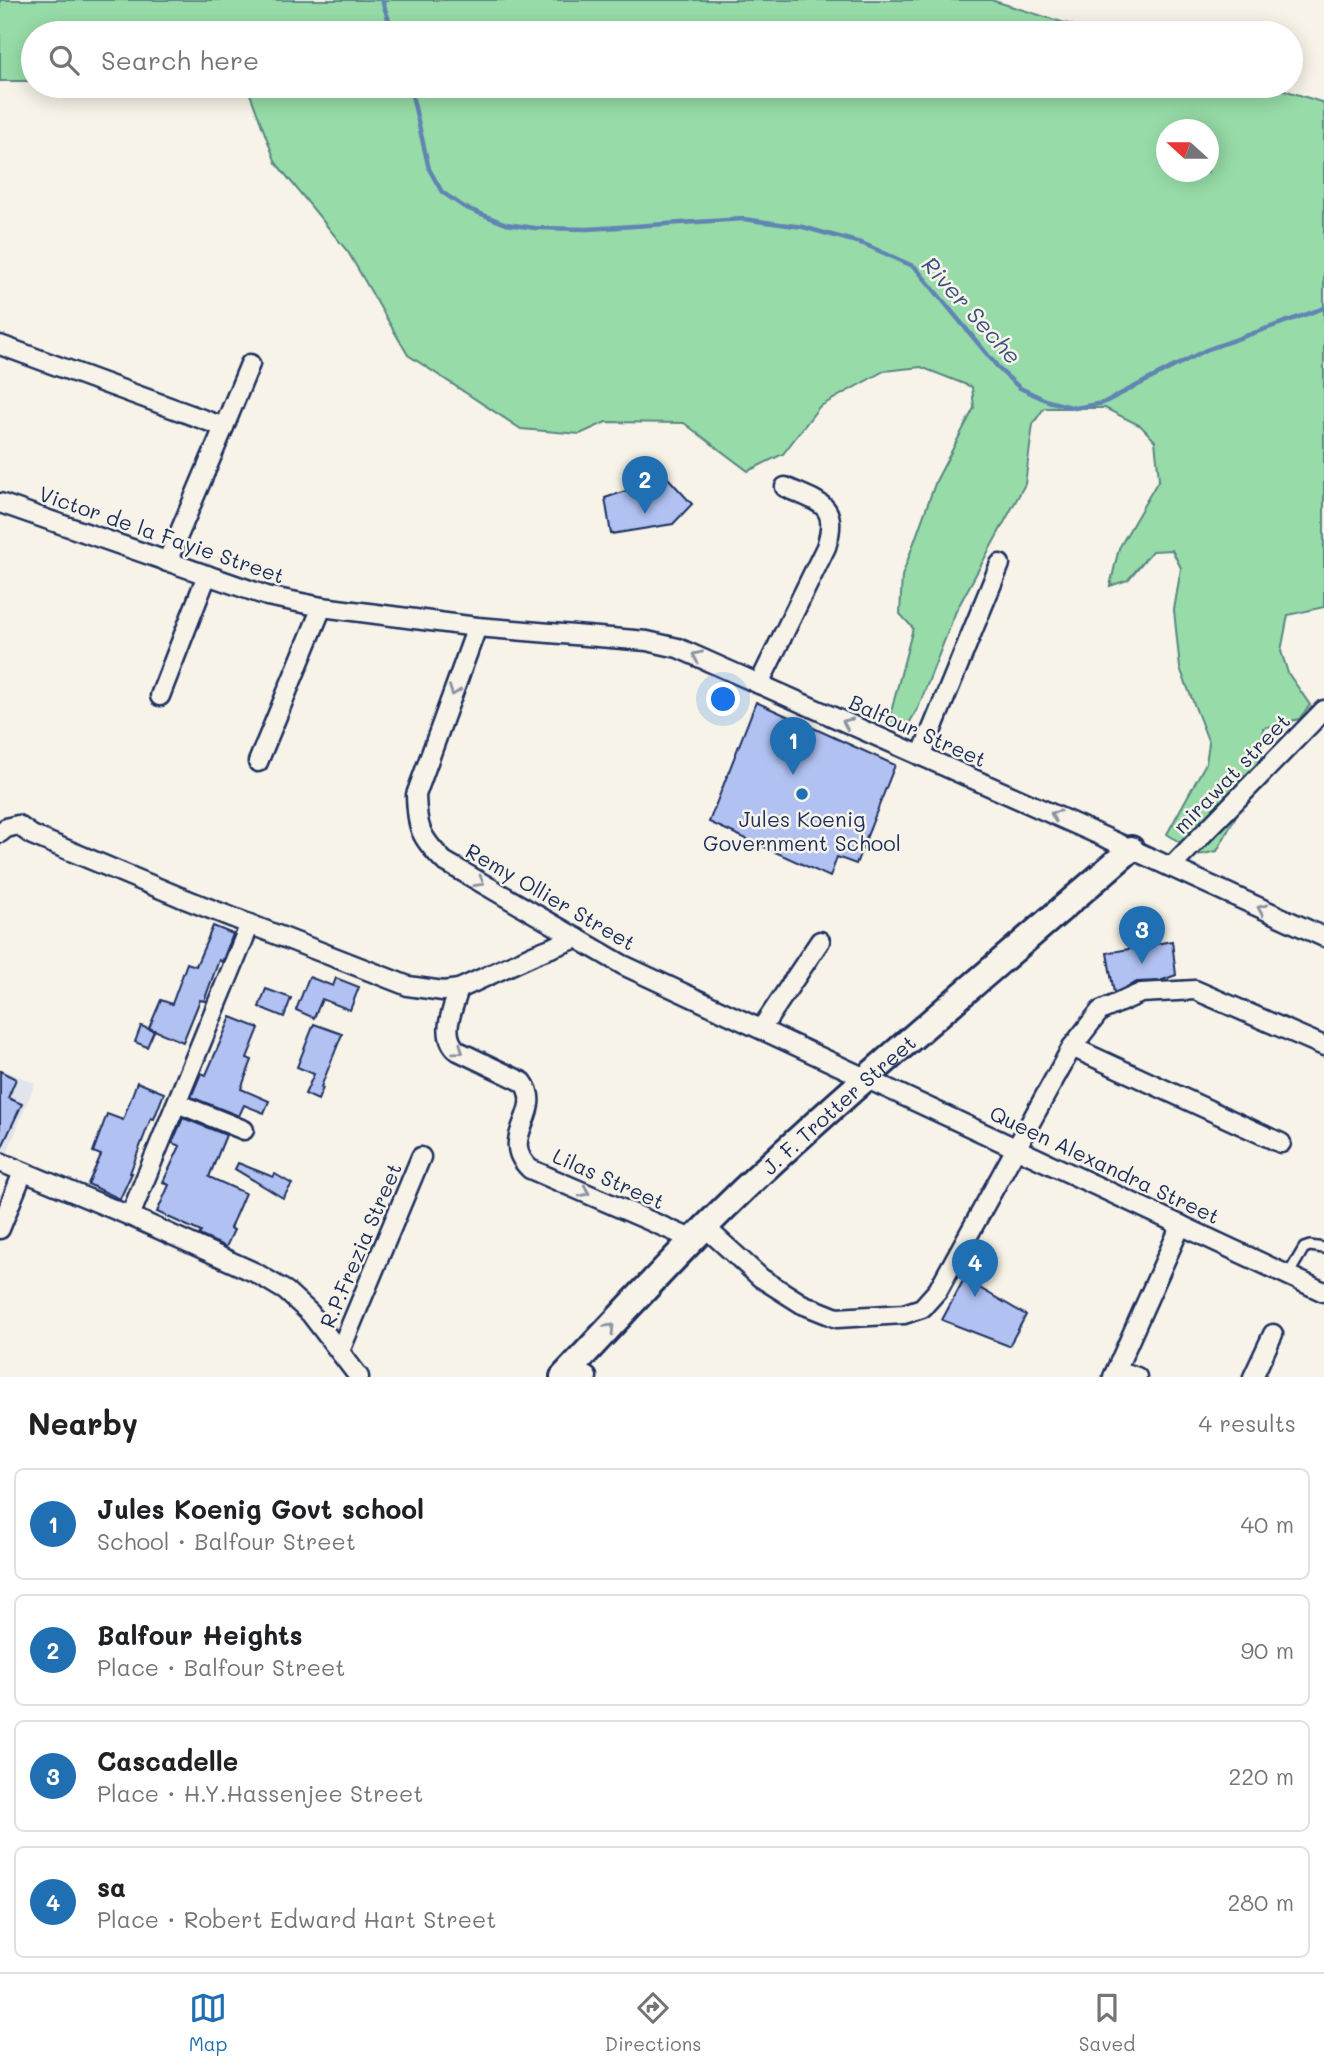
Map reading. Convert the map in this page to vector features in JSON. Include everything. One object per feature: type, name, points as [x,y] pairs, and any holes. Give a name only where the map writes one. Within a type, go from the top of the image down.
[{"type":"street","points":[[0,345],[224,427]]},
{"type":"street","points":[[167,562],[250,364]]},
{"type":"street","points":[[759,684],[826,547],[832,529],[831,514],[821,504],[785,487]]},
{"type":"street","name":"Victor de la Fayie Street","points":[[0,503],[267,596],[322,607],[477,627]]},
{"type":"street","points":[[921,756],[1000,564]]},
{"type":"street","points":[[160,696],[207,575]]},
{"type":"street","points":[[258,762],[322,607]]},
{"type":"street","name":"Balfour Street","points":[[477,627],[648,641],[678,648],[1324,937]]},
{"type":"street","name":"Remy Ollier Street","points":[[477,627],[416,795],[416,820],[426,843],[444,861],[623,965],[865,1078]]},
{"type":"street","name":"mirawat street","points":[[1171,867],[1324,710]]},
{"type":"street","points":[[0,834],[6,828],[18,825],[32,835],[408,986],[443,991],[459,989],[534,954],[577,938]]},
{"type":"street","name":"J. F. Trotter Street","points":[[574,1374],[700,1234],[761,1173],[865,1078],[1131,849]]},
{"type":"street","points":[[130,1216],[250,924]]},
{"type":"street","points":[[761,1029],[820,941]]},
{"type":"street","name":"Lilas Street","points":[[459,989],[447,1028],[452,1046],[458,1052],[523,1082],[529,1089],[529,1107],[517,1141],[517,1151],[522,1161],[530,1168],[700,1234]]},
{"type":"street","points":[[700,1234],[802,1304],[837,1318],[904,1314],[922,1308],[938,1290],[1072,1047],[1100,1011],[1141,993],[1195,990],[1324,1046]]},
{"type":"street","points":[[1072,1047],[1281,1143]]},
{"type":"street","name":"Queen Alexandra Street","points":[[865,1078],[1324,1292]]},
{"type":"street","points":[[177,1103],[244,1130]]},
{"type":"street","name":"R.P.Frezia Street","points":[[340,1351],[421,1157]]},
{"type":"street","points":[[0,1162],[130,1216],[256,1273],[286,1292],[310,1313],[359,1377]]},
{"type":"street","points":[[0,1229],[23,1172]]},
{"type":"street","points":[[1136,1377],[1115,1373],[1181,1225]]},
{"type":"street","points":[[1253,1377],[1273,1334]]},
{"type":"lane","points":[[1288,1275],[1304,1248],[1324,1248]]},
{"type":"shaded area","points":[[0,1069],[35,1083],[7,1153],[0,1150]]},
{"type":"green space","points":[[0,0],[991,0],[1058,21],[21,21],[21,81],[0,81]]},
{"type":"green space","points":[[1303,96],[1324,103],[1324,607],[1288,615],[1281,651],[1288,673],[1310,705],[1299,719],[1263,728],[1261,764],[1217,851],[1199,855],[1167,834],[1206,763],[1209,743],[1180,668],[1174,610],[1181,568],[1172,550],[1152,551],[1128,580],[1110,586],[1119,548],[1159,479],[1155,441],[1141,426],[1105,408],[1044,408],[1033,424],[1025,484],[956,611],[918,708],[908,725],[887,727],[913,628],[900,614],[902,576],[936,481],[974,408],[972,387],[921,367],[884,371],[819,407],[783,454],[748,471],[684,423],[606,422],[580,434],[521,429],[408,355],[348,252],[276,163],[252,98]]},
{"type":"building","points":[[667,477],[692,504],[673,524],[611,534],[605,498]]},
{"type":"building","name":"Jules Koenig Government School","points":[[756,702],[895,765],[856,864],[837,857],[830,877],[709,822]]},
{"type":"building","points":[[213,926],[233,934],[222,962],[219,960],[204,1001],[200,1000],[183,1042],[149,1028],[161,1000],[172,1004],[187,963],[196,966]]},
{"type":"building","points":[[1172,941],[1176,975],[1160,981],[1137,982],[1114,993],[1107,953]]},
{"type":"building","points":[[309,977],[333,986],[336,978],[359,987],[350,1010],[322,999],[314,1018],[296,1010]]},
{"type":"building","points":[[266,989],[291,998],[284,1017],[259,1007]]},
{"type":"building","points":[[231,1017],[259,1028],[247,1058],[252,1060],[241,1089],[269,1101],[264,1113],[244,1105],[239,1116],[191,1097],[201,1073],[206,1075]]},
{"type":"building","points":[[314,1024],[342,1034],[318,1100],[305,1094],[314,1074],[297,1067]]},
{"type":"building","points":[[141,1026],[154,1031],[147,1047],[135,1042]]},
{"type":"building","points":[[0,1071],[16,1079],[8,1098],[22,1104],[0,1151]]},
{"type":"building","points":[[137,1082],[164,1093],[154,1119],[151,1118],[120,1199],[88,1184],[101,1155],[93,1152],[107,1114],[123,1120]]},
{"type":"building","points":[[183,1118],[226,1135],[209,1177],[245,1193],[230,1228],[234,1230],[226,1247],[157,1212],[169,1185],[163,1182],[180,1146],[172,1143]]},
{"type":"building","points":[[238,1163],[273,1177],[275,1174],[292,1184],[283,1198],[235,1169]]},
{"type":"building","points":[[964,1279],[1026,1315],[1009,1346],[942,1320]]},
{"type":"waterway","name":"River Seche","points":[[382,0],[389,21]]},
{"type":"waterway","name":"River Seche","points":[[413,98],[429,169],[442,192],[464,207],[506,224],[535,228],[588,229],[743,219],[803,227],[864,244],[915,267],[1001,371],[1020,388],[1048,401],[1075,408],[1103,403],[1206,350],[1324,308]]},
{"type":"place","name":"Balfour Heights","points":[[645,514]]},
{"type":"place","name":"Jules Koenig Govt school","points":[[793,775]]},
{"type":"place","name":"Jules Koenig Government School","points":[[802,794]]},
{"type":"place","name":"Cascadelle","points":[[1142,964]]},
{"type":"place","name":"sa","points":[[975,1297]]}]
